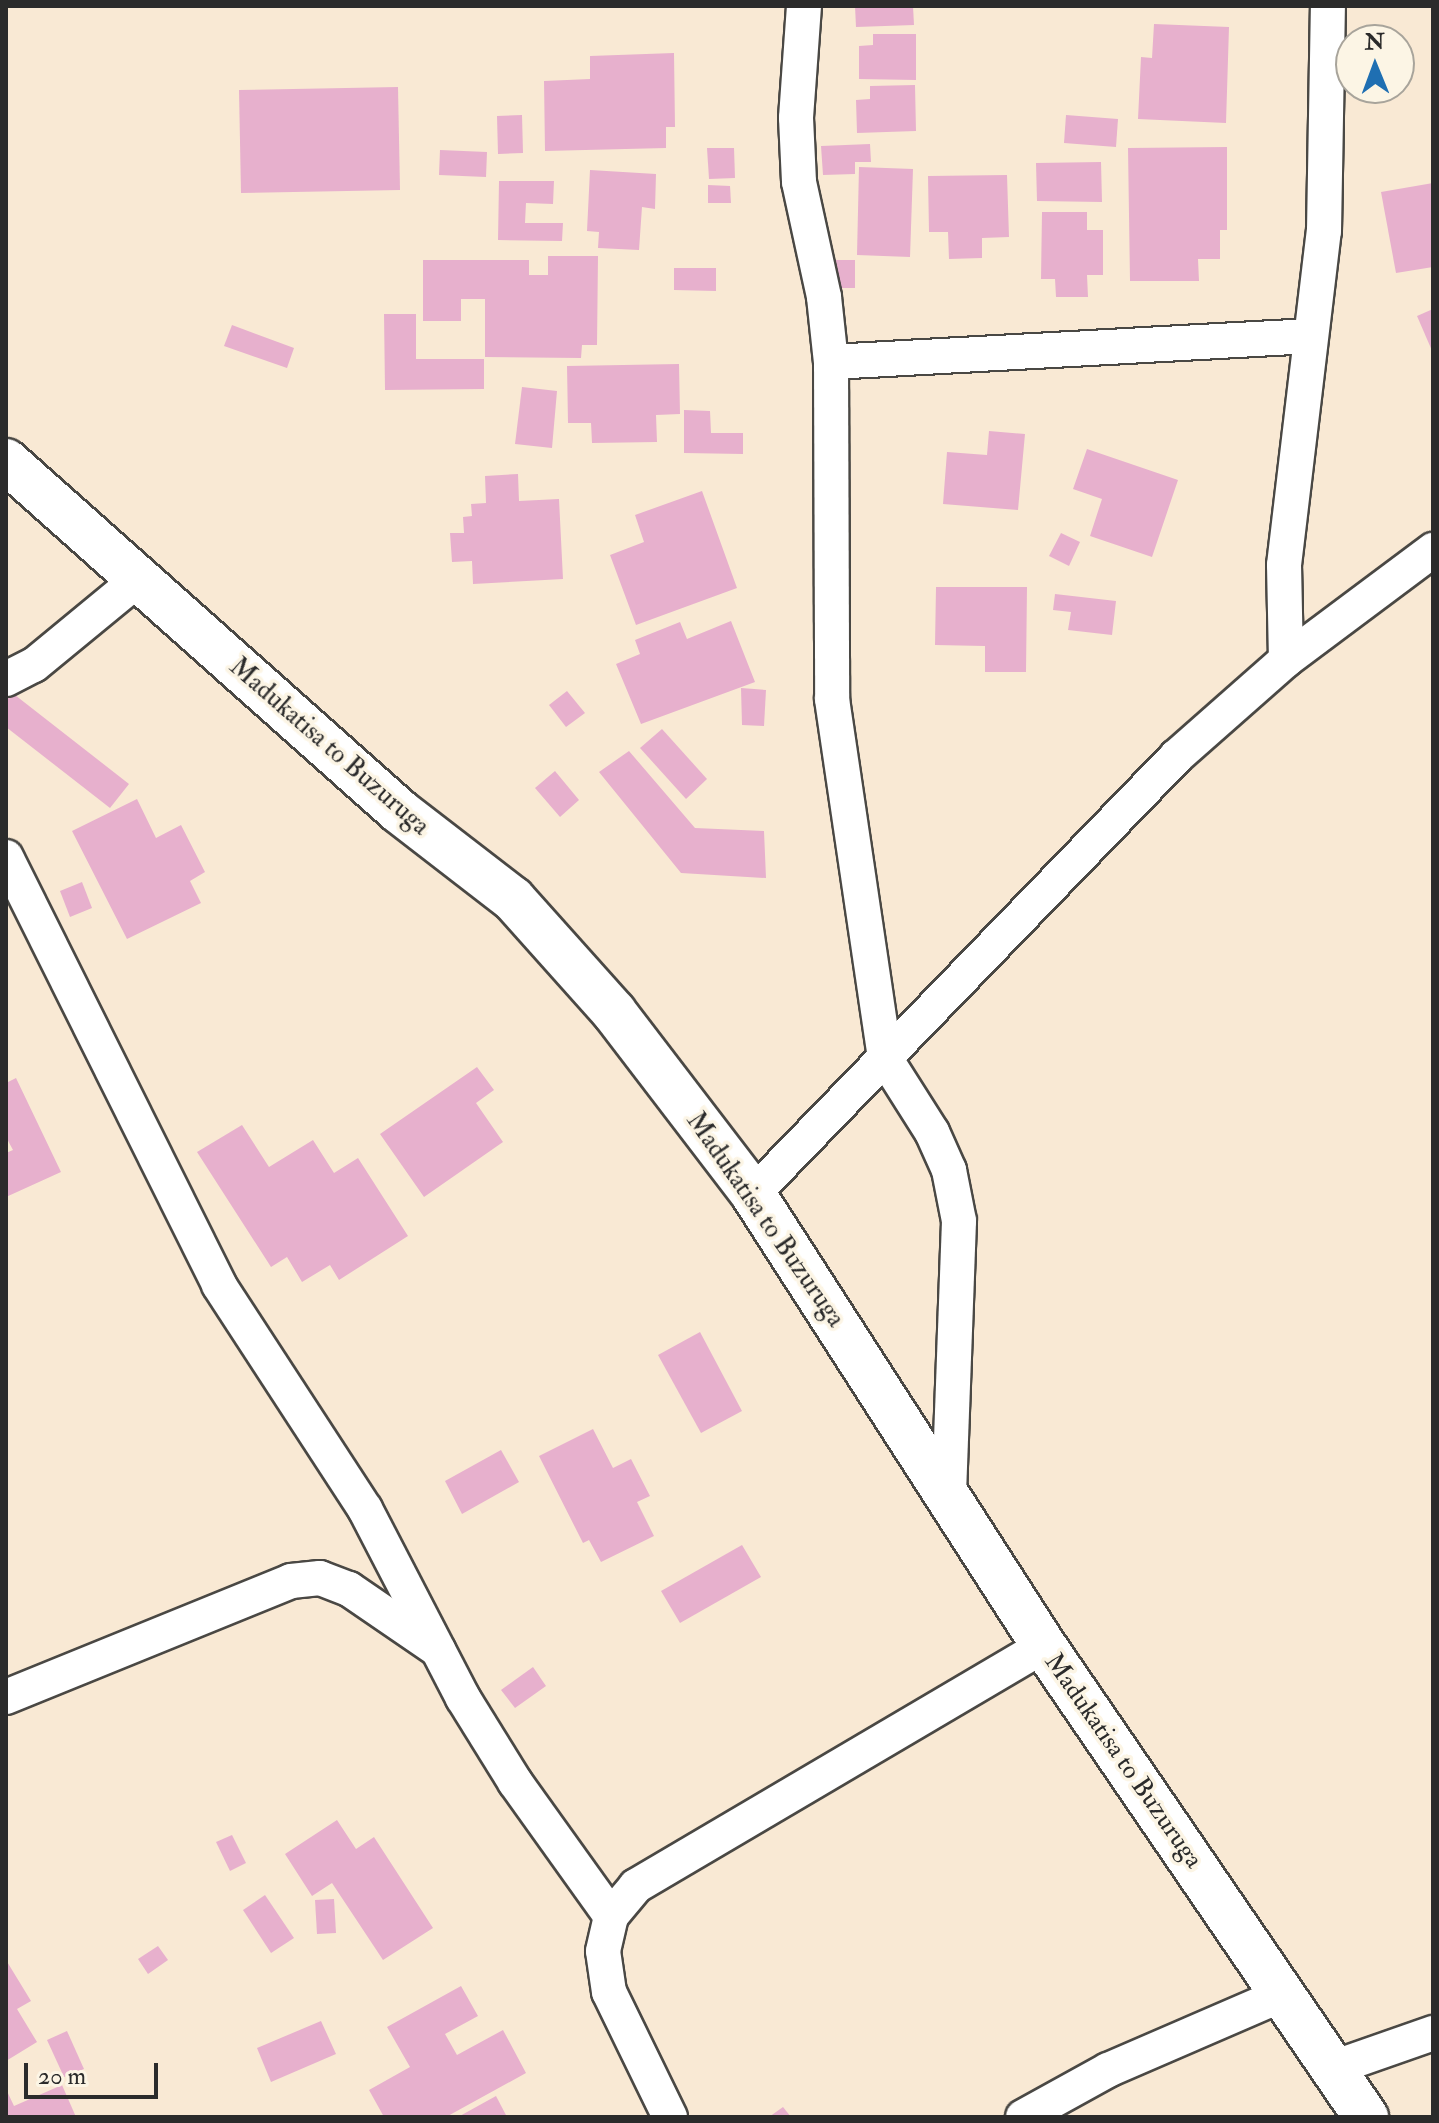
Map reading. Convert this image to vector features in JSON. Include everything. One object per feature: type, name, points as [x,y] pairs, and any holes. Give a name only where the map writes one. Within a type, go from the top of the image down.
[{"type":"main road","name":"Madukatisa to Buzuruga","points":[[6,461],[136,581],[399,811],[513,899],[614,1012],[753,1194],[1044,1646],[1336,2067],[1366,2117]]},
{"type":"street","points":[[804,6],[796,118],[799,182],[824,297],[831,362],[832,699],[885,1058],[932,1132],[949,1170],[959,1221],[949,1498]]},
{"type":"street","points":[[1286,660],[1284,565],[1309,336],[1324,231],[1328,6]]},
{"type":"street","points":[[831,362],[1309,336]]},
{"type":"street","points":[[753,1194],[1176,757],[1286,660],[1433,550]]},
{"type":"street","points":[[6,679],[34,665],[136,581]]},
{"type":"street","points":[[6,857],[219,1285],[365,1509],[515,1782],[611,1916]]},
{"type":"street","points":[[6,1697],[291,1581],[320,1578],[349,1589],[441,1652]]},
{"type":"street","points":[[670,2117],[609,1992],[603,1951],[611,1916],[636,1886],[1044,1646]]},
{"type":"street","points":[[1023,2117],[1108,2070],[1284,1994]]},
{"type":"street","points":[[1336,2067],[1433,2033]]},
{"type":"building","points":[[855,6],[913,6],[914,25],[856,27]]},
{"type":"building","points":[[1154,24],[1229,27],[1226,123],[1138,119],[1141,57],[1152,58]]},
{"type":"building","points":[[873,34],[916,34],[916,80],[859,79],[859,46],[873,45]]},
{"type":"building","points":[[674,53],[675,127],[666,127],[666,148],[545,151],[544,81],[590,79],[590,56]]},
{"type":"building","points":[[915,85],[916,131],[857,133],[856,100],[870,99],[870,86]]},
{"type":"building","points":[[398,87],[400,190],[241,193],[239,90]]},
{"type":"building","points":[[522,115],[523,153],[498,154],[497,116]]},
{"type":"building","points":[[1066,115],[1118,119],[1116,147],[1064,143]]},
{"type":"building","points":[[870,144],[871,162],[855,162],[855,174],[823,175],[821,146]]},
{"type":"building","points":[[1227,147],[1227,230],[1220,230],[1220,259],[1198,259],[1199,281],[1130,281],[1128,148]]},
{"type":"building","points":[[707,148],[734,148],[735,178],[709,179]]},
{"type":"building","points":[[440,150],[487,152],[486,177],[439,175]]},
{"type":"building","points":[[1101,162],[1102,202],[1037,201],[1036,163]]},
{"type":"building","points":[[859,167],[913,169],[910,257],[857,255]]},
{"type":"building","points":[[590,170],[656,174],[655,209],[642,207],[639,250],[598,248],[599,232],[587,231]]},
{"type":"building","points":[[1007,175],[1009,237],[982,238],[982,258],[949,259],[948,232],[929,232],[928,176]]},
{"type":"building","points":[[499,181],[554,181],[553,204],[526,203],[525,223],[563,223],[562,241],[498,240]]},
{"type":"building","points":[[1433,183],[1433,267],[1396,273],[1381,192]]},
{"type":"building","points":[[708,185],[730,186],[731,203],[708,203]]},
{"type":"building","points":[[1042,212],[1087,212],[1087,230],[1103,230],[1103,275],[1087,275],[1088,297],[1056,297],[1055,279],[1041,279]]},
{"type":"building","points":[[548,256],[598,256],[597,345],[582,345],[581,358],[485,357],[485,299],[461,299],[461,321],[423,321],[423,260],[529,260],[529,275],[548,275]]},
{"type":"building","points":[[834,260],[855,260],[855,288],[834,288]]},
{"type":"building","points":[[674,268],[716,268],[716,291],[674,290]]},
{"type":"building","points":[[1433,309],[1433,353],[1417,316]]},
{"type":"building","points":[[384,314],[416,314],[416,359],[484,359],[484,389],[385,390]]},
{"type":"building","points":[[232,325],[294,348],[287,368],[224,346]]},
{"type":"building","points":[[679,364],[680,414],[656,415],[657,442],[592,443],[591,423],[568,423],[567,366]]},
{"type":"building","points":[[522,387],[557,391],[552,448],[515,444]]},
{"type":"building","points":[[684,410],[710,411],[711,433],[743,433],[743,454],[684,453]]},
{"type":"building","points":[[989,431],[1025,434],[1018,510],[943,504],[947,452],[987,455]]},
{"type":"building","points":[[1087,449],[1178,480],[1152,557],[1090,536],[1102,499],[1073,489]]},
{"type":"building","points":[[518,474],[519,501],[559,499],[563,579],[473,584],[472,561],[452,562],[450,533],[464,533],[463,517],[472,516],[471,504],[486,503],[485,476]]},
{"type":"building","points":[[702,491],[737,588],[636,625],[610,555],[644,542],[635,515]]},
{"type":"building","points":[[1061,533],[1080,542],[1069,566],[1049,556]]},
{"type":"building","points":[[936,587],[1027,587],[1026,672],[985,672],[985,646],[935,645]]},
{"type":"building","points":[[1055,594],[1116,601],[1112,635],[1068,630],[1071,612],[1053,610]]},
{"type":"building","points":[[731,621],[755,682],[641,724],[616,664],[640,654],[635,640],[680,622],[687,639]]},
{"type":"building","points":[[6,688],[129,784],[110,808],[6,727]]},
{"type":"building","points":[[741,688],[766,690],[764,726],[742,725]]},
{"type":"building","points":[[567,691],[585,713],[566,727],[549,705]]},
{"type":"building","points":[[662,729],[707,779],[686,799],[640,748]]},
{"type":"building","points":[[629,751],[695,828],[764,831],[766,878],[681,873],[599,772]]},
{"type":"building","points":[[555,771],[579,800],[560,817],[535,788]]},
{"type":"building","points":[[137,799],[156,838],[181,825],[205,872],[190,881],[201,903],[127,939],[72,831]]},
{"type":"building","points":[[82,882],[92,908],[70,917],[60,891]]},
{"type":"building","points":[[477,1067],[494,1090],[476,1103],[503,1142],[424,1197],[380,1134]]},
{"type":"building","points":[[16,1078],[61,1172],[6,1197],[6,1153],[13,1150],[6,1137],[6,1083]]},
{"type":"building","points":[[242,1125],[269,1167],[313,1140],[334,1173],[358,1158],[408,1236],[339,1280],[330,1265],[302,1282],[287,1257],[271,1267],[197,1152]]},
{"type":"building","points":[[700,1332],[742,1411],[701,1433],[658,1355]]},
{"type":"building","points":[[593,1429],[613,1468],[631,1459],[650,1496],[637,1502],[654,1536],[601,1562],[589,1540],[583,1543],[539,1456]]},
{"type":"building","points":[[501,1450],[519,1482],[462,1514],[445,1481]]},
{"type":"building","points":[[742,1545],[761,1577],[680,1623],[661,1591]]},
{"type":"building","points":[[533,1667],[546,1686],[515,1708],[501,1690]]},
{"type":"building","points":[[337,1820],[356,1849],[374,1837],[433,1928],[383,1960],[332,1883],[312,1896],[285,1854]]},
{"type":"building","points":[[232,1835],[246,1863],[230,1871],[216,1842]]},
{"type":"building","points":[[265,1895],[294,1938],[271,1953],[243,1910]]},
{"type":"building","points":[[334,1899],[336,1933],[317,1934],[315,1900]]},
{"type":"building","points":[[158,1946],[168,1960],[148,1974],[138,1959]]},
{"type":"building","points":[[6,1960],[31,2001],[17,2009],[37,2042],[6,2061]]},
{"type":"building","points":[[461,1986],[478,2016],[445,2034],[457,2055],[503,2030],[526,2073],[446,2117],[384,2117],[369,2090],[410,2067],[387,2027]]},
{"type":"building","points":[[321,2021],[336,2054],[271,2082],[257,2048]]},
{"type":"building","points":[[67,2031],[84,2069],[64,2077],[47,2040]]},
{"type":"building","points":[[62,2085],[76,2117],[6,2117],[6,2089],[14,2106]]},
{"type":"building","points":[[496,2096],[507,2117],[458,2117]]},
{"type":"building","points":[[783,2107],[791,2117],[769,2117]]}]
